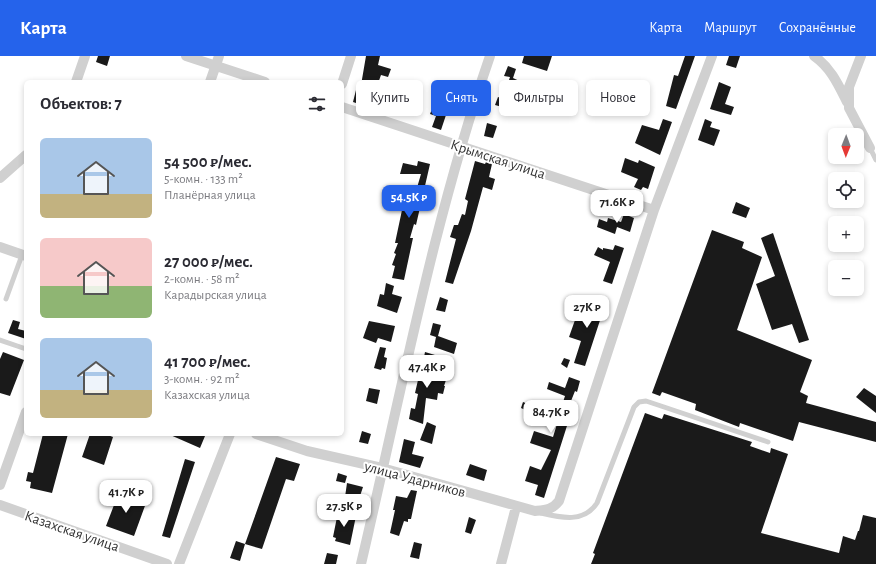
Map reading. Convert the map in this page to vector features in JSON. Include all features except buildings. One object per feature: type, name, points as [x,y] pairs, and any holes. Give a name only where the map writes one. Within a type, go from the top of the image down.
[{"type":"street","points":[[77,80],[85,56]]},
{"type":"street","points":[[186,56],[217,61],[260,80]]},
{"type":"street","points":[[343,80],[351,56]]},
{"type":"street","points":[[361,564],[382,468],[461,146],[490,56]]},
{"type":"street","points":[[654,210],[712,56]]},
{"type":"street","points":[[814,56],[825,64],[833,74],[870,148]]},
{"type":"street","points":[[850,108],[848,87],[861,56]]},
{"type":"street","points":[[211,80],[217,61]]},
{"type":"street","name":"Крымская улица","points":[[344,108],[654,210]]},
{"type":"street","points":[[0,178],[24,157]]},
{"type":"street","name":"улица Ударников","points":[[266,436],[307,451],[382,468],[516,507],[535,511],[549,510],[555,507],[559,501],[563,489],[654,210]]},
{"type":"street","points":[[0,247],[24,255]]},
{"type":"street","points":[[0,485],[24,418]]},
{"type":"street","points":[[179,564],[229,436]]},
{"type":"street","name":"Казахская улица","points":[[0,505],[167,564]]},
{"type":"street","points":[[501,564],[516,507]]},
{"type":"lane","points":[[870,148],[876,160]]},
{"type":"lane","points":[[6,299],[24,255]]},
{"type":"lane","points":[[0,340],[24,348]]},
{"type":"lane","points":[[535,511],[553,516],[577,518],[592,510],[597,503],[634,407],[639,402],[646,401],[768,442]]}]
